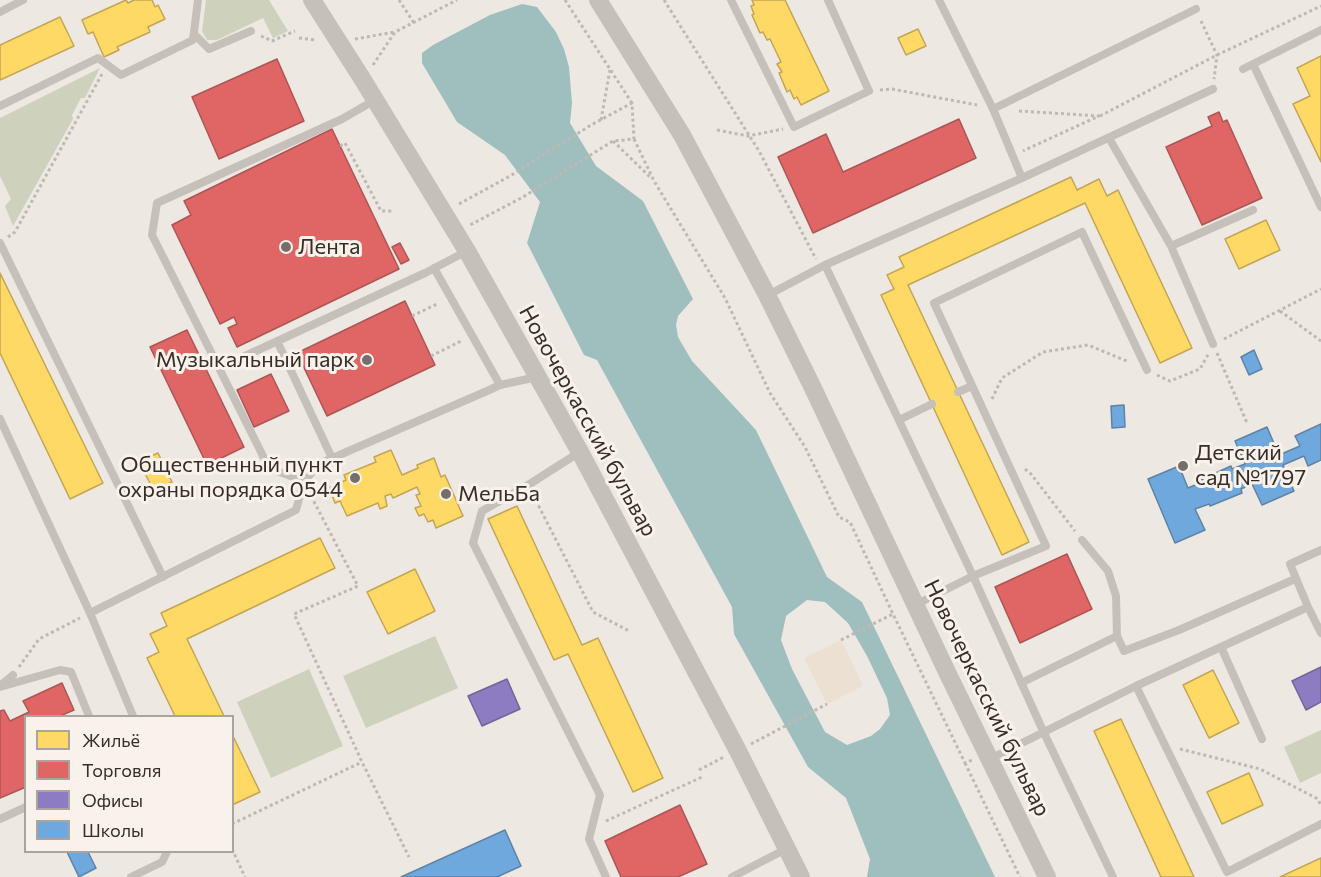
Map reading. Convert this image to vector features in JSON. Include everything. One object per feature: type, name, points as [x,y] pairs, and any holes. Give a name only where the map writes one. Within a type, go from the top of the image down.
[{"type":"street","name":"Новочеркасский бульвар","points":[[312,0],[467,251],[580,452],[801,877]]},
{"type":"street","name":"Новочеркасский бульвар","points":[[598,0],[682,135],[767,295],[1047,877]]},
{"type":"lane","points":[[0,12],[23,0]]},
{"type":"lane","points":[[0,106],[98,58],[121,75],[193,40],[198,0]]},
{"type":"lane","points":[[731,0],[794,126],[869,91],[828,0]]},
{"type":"lane","points":[[939,0],[993,109],[1022,178]]},
{"type":"lane","points":[[993,109],[1196,9]]},
{"type":"lane","points":[[1243,69],[1321,30]]},
{"type":"lane","points":[[194,34],[209,49],[251,31]]},
{"type":"lane","points":[[1253,64],[1321,207]]},
{"type":"lane","points":[[767,295],[823,267],[1213,89]]},
{"type":"lane","points":[[304,481],[269,468],[152,235],[157,203],[342,119],[375,100]]},
{"type":"lane","points":[[1109,138],[1171,246],[1213,344]]},
{"type":"lane","points":[[1171,246],[1253,210]]},
{"type":"lane","points":[[915,605],[974,576],[1046,546],[934,303],[1082,232],[1147,370]]},
{"type":"lane","points":[[0,243],[163,577]]},
{"type":"lane","points":[[219,368],[467,251]]},
{"type":"lane","points":[[823,267],[974,576],[1044,733],[1113,877]]},
{"type":"lane","points":[[434,268],[500,386]]},
{"type":"lane","points":[[277,341],[332,458]]},
{"type":"lane","points":[[90,613],[296,510],[304,481],[321,463],[500,386],[538,377]]},
{"type":"lane","points":[[958,392],[972,386]]},
{"type":"lane","points":[[899,420],[932,404]]},
{"type":"lane","points":[[0,419],[90,613],[132,715]]},
{"type":"lane","points":[[580,452],[528,485],[482,510],[473,543],[600,795],[589,839],[606,877]]},
{"type":"lane","points":[[1082,540],[1108,571],[1116,596],[1117,636],[1124,651],[1179,630],[1295,579]]},
{"type":"lane","points":[[1321,550],[1290,564],[1321,633]]},
{"type":"lane","points":[[990,759],[1136,686],[1308,607]]},
{"type":"lane","points":[[1022,683],[1117,636]]},
{"type":"lane","points":[[1221,647],[1262,739]]},
{"type":"lane","points":[[0,686],[60,670],[71,672],[88,715]]},
{"type":"lane","points":[[0,686],[13,675]]},
{"type":"lane","points":[[1136,686],[1227,872],[1321,824]]},
{"type":"lane","points":[[0,819],[24,808]]},
{"type":"lane","points":[[732,877],[787,848]]},
{"type":"lane","points":[[131,877],[162,862],[166,853]]},
{"type":"path","points":[[399,0],[414,22]]},
{"type":"path","points":[[363,80],[395,32],[457,0]]},
{"type":"path","points":[[565,0],[632,103],[634,138],[654,181],[725,298],[770,393],[805,447],[839,517],[850,522],[893,614]]},
{"type":"path","points":[[664,0],[759,151],[823,267]]},
{"type":"path","points":[[1013,156],[1321,6]]},
{"type":"path","points":[[1196,9],[1217,55],[1213,89]]},
{"type":"path","points":[[251,31],[272,41],[295,31]]},
{"type":"path","points":[[0,243],[15,232],[107,65]]},
{"type":"path","points":[[601,120],[610,68]]},
{"type":"path","points":[[869,91],[892,89],[993,109],[1099,116]]},
{"type":"path","points":[[443,212],[510,176],[591,125],[632,103]]},
{"type":"path","points":[[717,130],[748,136],[794,126]]},
{"type":"path","points":[[455,233],[524,197],[613,141],[634,138]]},
{"type":"path","points":[[613,141],[654,181]]},
{"type":"path","points":[[340,146],[345,143],[381,211],[394,211]]},
{"type":"path","points":[[412,316],[441,302]]},
{"type":"path","points":[[1280,310],[1321,341]]},
{"type":"path","points":[[431,356],[461,341]]},
{"type":"path","points":[[1213,344],[1247,423]]},
{"type":"path","points":[[1004,454],[1031,474],[1082,540]]},
{"type":"path","points":[[304,481],[358,586],[294,614],[362,762],[409,857]]},
{"type":"path","points":[[528,485],[593,612],[629,631]]},
{"type":"path","points":[[13,675],[39,639],[90,613]]},
{"type":"path","points":[[841,640],[881,620]]},
{"type":"path","points":[[745,747],[827,704]]},
{"type":"path","points":[[1166,746],[1260,770],[1318,800],[1321,806]]},
{"type":"path","points":[[699,770],[727,756]]},
{"type":"path","points":[[234,823],[362,762]]},
{"type":"path","points":[[965,763],[1020,877]]},
{"type":"path","points":[[592,827],[702,777]]},
{"type":"path","points":[[234,853],[245,877]]},
{"type":"green space","points":[[206,0],[269,0],[288,31],[273,38],[263,18],[217,40],[207,40],[202,31]]},
{"type":"green space","points":[[100,68],[85,98],[81,98],[72,115],[73,119],[13,226],[5,206],[11,199],[0,176],[0,118]]},
{"type":"green space","points":[[435,636],[458,688],[366,728],[343,676]]},
{"type":"green space","points":[[309,669],[343,746],[271,778],[237,702]]},
{"type":"green space","points":[[1321,730],[1321,773],[1300,783],[1284,747]]},
{"type":"shaded area","points":[[841,640],[863,686],[827,704],[804,658]]},
{"type":"water","points":[[522,4],[537,7],[556,32],[569,67],[572,103],[570,123],[596,166],[643,201],[693,299],[678,316],[676,325],[678,337],[692,361],[756,430],[827,577],[862,602],[995,877],[867,877],[870,859],[846,798],[808,767],[734,634],[732,607],[597,360],[584,355],[527,243],[540,202],[505,155],[457,122],[422,63],[422,53],[433,45],[490,15]],"holes":[[[807,600],[825,602],[848,623],[867,656],[887,698],[890,715],[880,729],[871,736],[847,745],[825,732],[792,669],[781,640],[786,616]]]},
{"type":"building: Жильё","points":[[126,0],[128,3],[134,0],[152,0],[155,7],[158,5],[165,19],[148,27],[150,32],[117,47],[119,50],[104,57],[93,32],[88,34],[82,20]]},
{"type":"building: Жильё","points":[[752,0],[785,0],[829,91],[801,105],[797,97],[794,99],[790,90],[787,92],[779,73],[782,72],[777,64],[781,62],[770,39],[767,40],[763,32],[760,33],[752,15],[754,14],[751,6],[754,5]]},
{"type":"building: Жильё","points":[[60,17],[74,46],[0,80],[0,45]]},
{"type":"building: Жильё","points":[[918,29],[926,46],[906,55],[898,38]]},
{"type":"building: Жильё","points":[[1321,56],[1321,162],[1293,104],[1310,96],[1297,68]]},
{"type":"building: Жильё","points":[[1071,177],[1077,190],[1099,179],[1107,196],[1118,190],[1192,348],[1160,363],[1085,203],[908,285],[1029,542],[1002,555],[881,295],[894,289],[887,275],[904,267],[899,257]]},
{"type":"building: Жильё","points":[[1266,220],[1280,250],[1239,269],[1225,239]]},
{"type":"building: Жильё","points":[[0,273],[103,483],[70,499],[0,353]]},
{"type":"building: Жильё","points":[[391,450],[402,475],[434,458],[441,477],[445,475],[463,516],[436,528],[433,520],[428,522],[424,514],[419,516],[415,508],[421,506],[416,495],[420,494],[417,487],[393,498],[391,494],[385,496],[387,506],[380,509],[378,503],[347,516],[340,501],[335,503],[329,488],[346,480],[344,475],[376,462],[374,457]]},
{"type":"building: Жильё","points":[[158,453],[172,482],[154,491],[139,462]]},
{"type":"building: Жильё","points":[[517,506],[582,645],[598,638],[663,778],[633,792],[568,654],[554,660],[488,519]]},
{"type":"building: Жильё","points":[[320,538],[335,568],[187,639],[224,715],[175,715],[147,658],[159,652],[150,634],[167,626],[161,613]]},
{"type":"building: Жильё","points":[[415,569],[435,611],[388,634],[367,592]]},
{"type":"building: Жильё","points":[[1213,670],[1239,723],[1209,738],[1183,685]]},
{"type":"building: Жильё","points":[[1121,719],[1194,877],[1161,877],[1094,731]]},
{"type":"building: Жильё","points":[[234,738],[260,792],[234,804]]},
{"type":"building: Жильё","points":[[1249,773],[1263,805],[1222,824],[1207,792]]},
{"type":"building: Жильё","points":[[1321,858],[1321,877],[1280,877]]},
{"type":"building: Торговля","points":[[277,59],[304,121],[219,159],[192,97]]},
{"type":"building: Торговля","points":[[1219,112],[1223,122],[1227,120],[1262,198],[1202,225],[1166,147],[1212,126],[1208,117]]},
{"type":"building: Торговля","points":[[959,119],[976,158],[813,233],[778,157],[826,134],[843,172]]},
{"type":"building: Торговля","name":"Лента","points":[[332,129],[399,269],[237,347],[228,328],[237,324],[234,317],[220,324],[172,225],[191,215],[184,201]]},
{"type":"building: Торговля","points":[[400,243],[409,260],[401,264],[392,247]]},
{"type":"building: Торговля","name":"Музыкальный парк","points":[[405,301],[435,365],[327,416],[297,353]]},
{"type":"building: Торговля","points":[[187,330],[244,447],[207,465],[150,347]]},
{"type":"building: Торговля","points":[[271,374],[289,411],[254,427],[237,390]]},
{"type":"building: Торговля","points":[[1067,554],[1092,609],[1020,643],[995,587]]},
{"type":"building: Торговля","points":[[62,683],[74,710],[62,715],[24,715],[24,788],[0,798],[0,711],[4,710],[10,721],[29,712],[23,701]]},
{"type":"building: Торговля","points":[[680,805],[707,864],[678,877],[621,877],[605,841]]},
{"type":"building: Офисы","points":[[1321,667],[1321,702],[1306,710],[1292,681]]},
{"type":"building: Офисы","points":[[507,679],[520,709],[482,726],[468,696]]},
{"type":"building: Школы","points":[[1254,350],[1262,369],[1249,375],[1241,357]]},
{"type":"building: Школы","points":[[1124,405],[1125,427],[1112,428],[1111,406]]},
{"type":"building: Школы","points":[[1321,424],[1321,460],[1308,466],[1304,456],[1283,465],[1294,491],[1262,505],[1252,484],[1241,489],[1242,493],[1210,506],[1209,504],[1195,509],[1205,530],[1175,543],[1148,479],[1179,466],[1188,488],[1231,466],[1232,469],[1245,464],[1235,441],[1267,427],[1279,455],[1300,446],[1295,436]]},
{"type":"building: Школы","points":[[505,830],[521,866],[497,877],[401,877]]},
{"type":"building: Школы","points":[[67,853],[88,853],[96,868],[79,877]]},
{"type":"place","name":"Лента","points":[[286,247]]},
{"type":"place","name":"Музыкальный парк","points":[[367,360]]},
{"type":"place","name":"Детский сад №1797","points":[[1183,466]]},
{"type":"place","name":"Общественный пункт охраны порядка 0544","points":[[355,478]]},
{"type":"place","name":"МельБа","points":[[446,494]]}]
